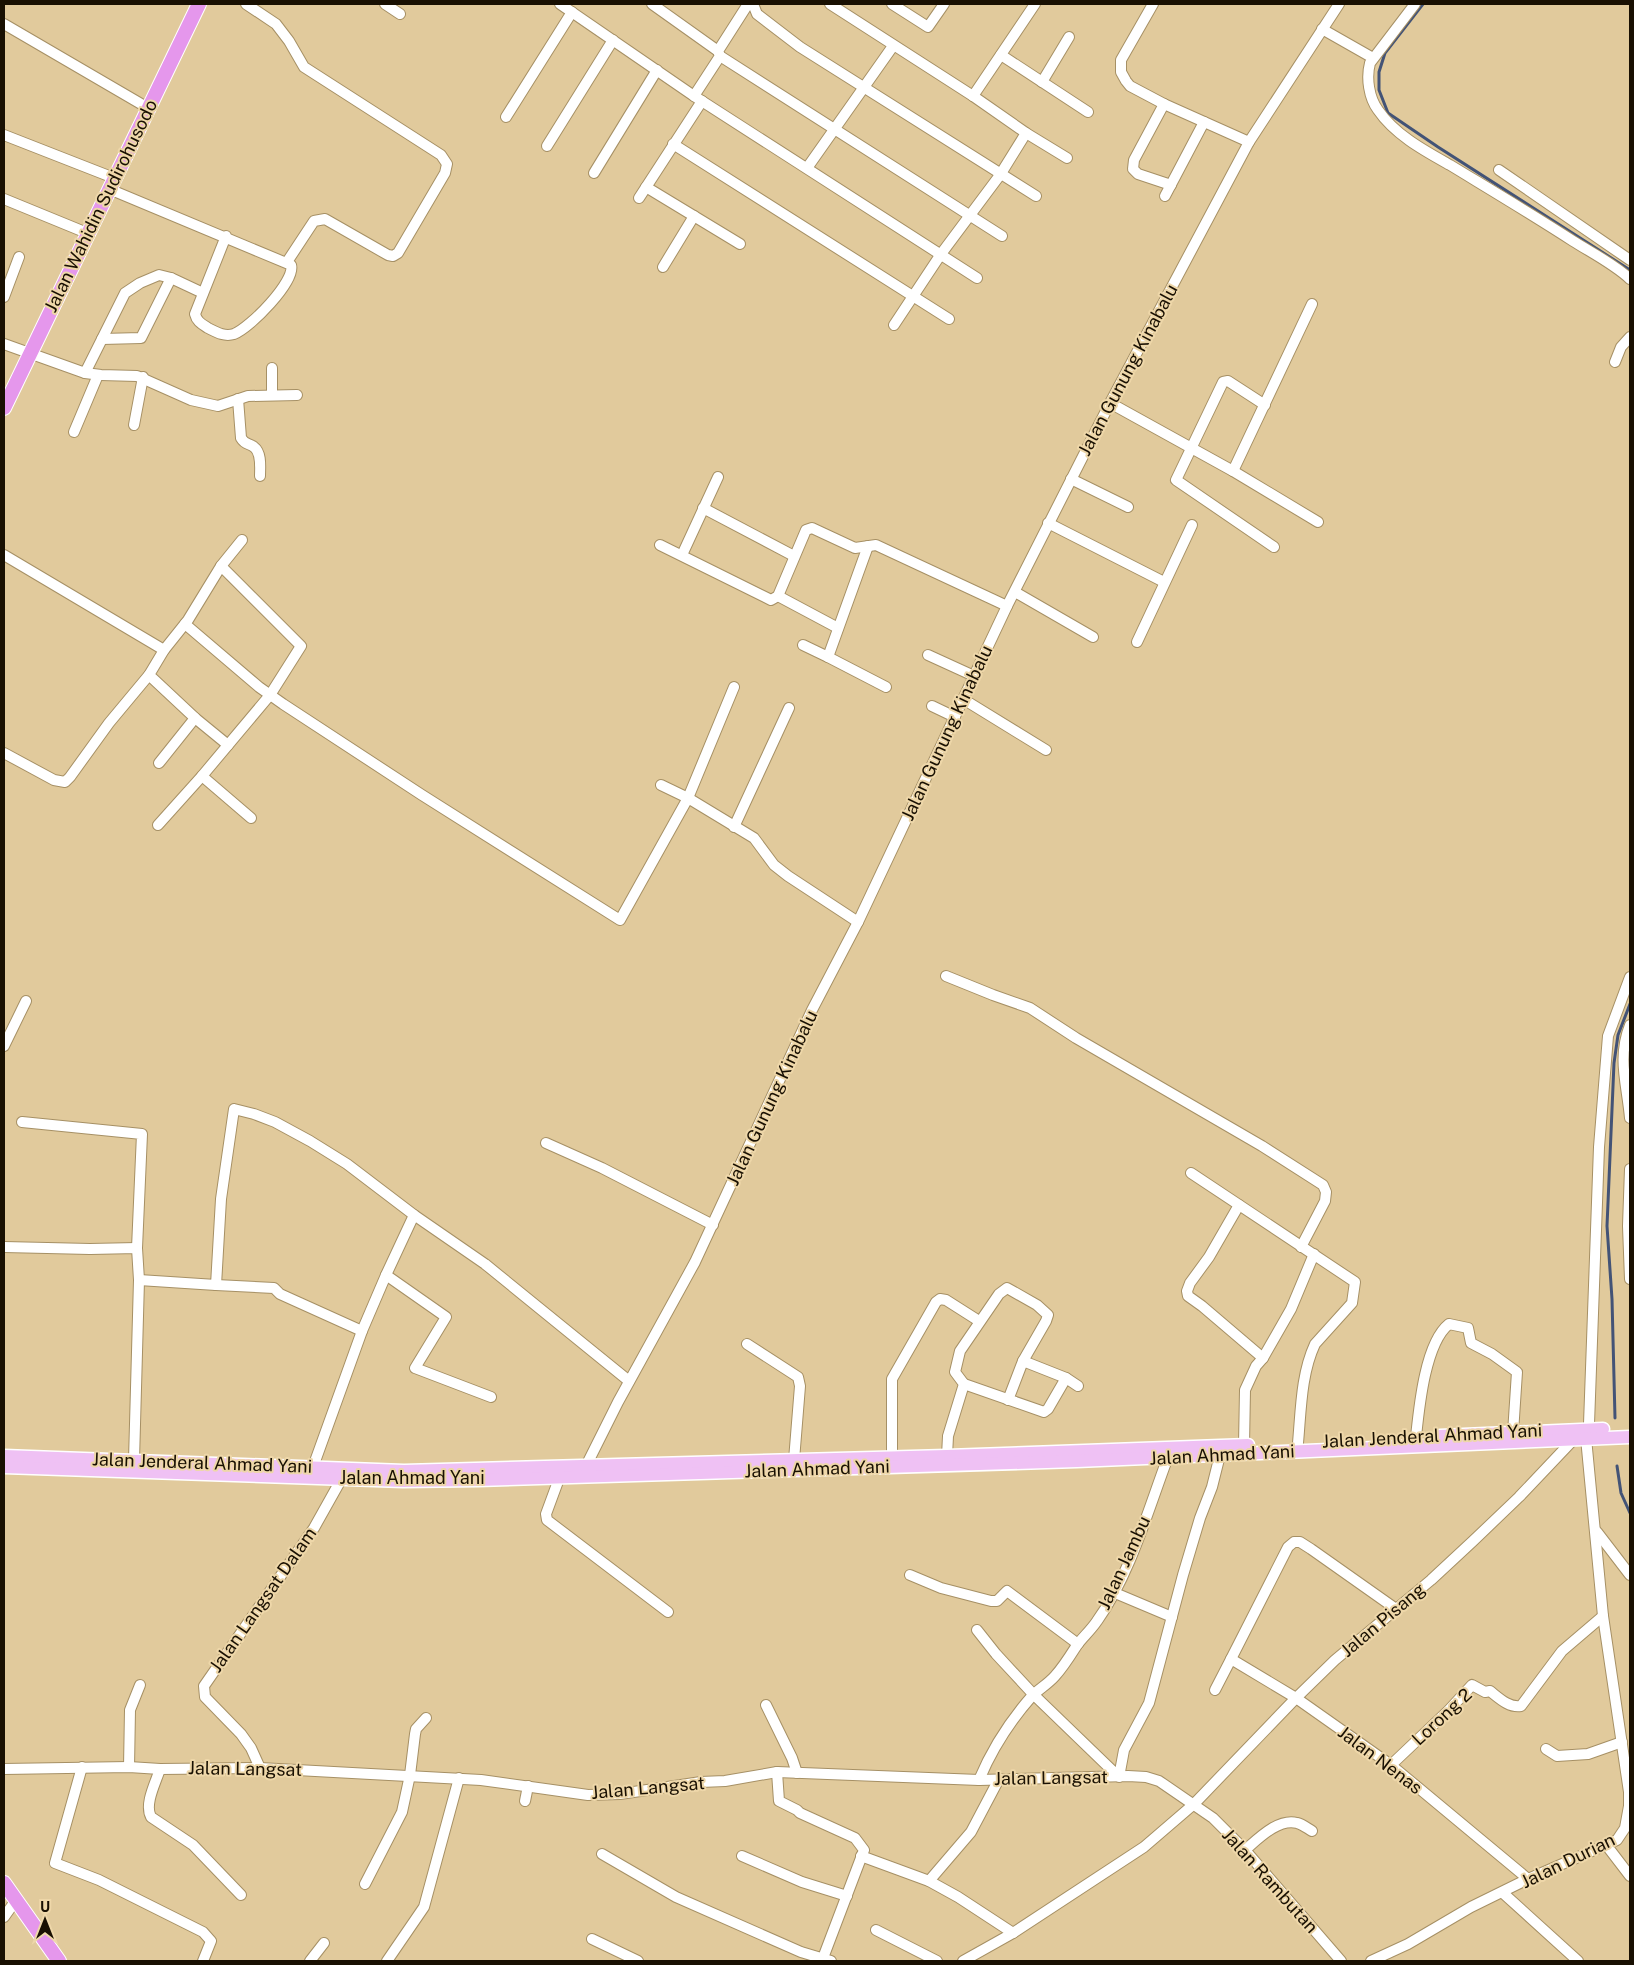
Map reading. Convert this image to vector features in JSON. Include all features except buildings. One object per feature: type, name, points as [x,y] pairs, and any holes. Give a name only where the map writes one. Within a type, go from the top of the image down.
[{"type":"highway","name":"Jalan Wahidin Sudirohusodo","points":[[4,408],[199,4]]},
{"type":"highway","points":[[4,1883],[59,1961]]},
{"type":"main road","name":"Jalan Jenderal Ahmad Yani","points":[[1077,1456],[1244,1445],[1416,1437],[1513,1433],[1583,1435]]},
{"type":"main road","name":"Jalan Ahmad Yani","points":[[4,1467],[403,1481],[560,1476],[584,1471],[939,1459],[1220,1455],[1629,1433]]},
{"type":"main road","name":"Jalan Jenderal Ahmad Yani","points":[[4,1456],[404,1471],[584,1471],[794,1460],[939,1459]]},
{"type":"street","points":[[246,4],[276,24],[304,66],[441,155],[447,164],[445,173],[398,253],[393,256],[388,255],[325,219],[318,219],[314,221],[287,262]]},
{"type":"street","points":[[385,4],[400,14]]},
{"type":"street","points":[[560,4],[698,98],[977,278]]},
{"type":"street","points":[[652,4],[719,53],[1002,236]]},
{"type":"street","points":[[639,198],[673,144],[698,98],[719,53],[748,4]]},
{"type":"street","points":[[753,4],[757,14],[793,41],[1000,175],[1036,196]]},
{"type":"street","points":[[830,4],[1067,158]]},
{"type":"street","points":[[892,4],[928,27],[944,4]]},
{"type":"street","points":[[973,96],[1035,4]]},
{"type":"street","points":[[1153,4],[1121,60],[1120,68],[1130,86],[1164,104],[1250,142]]},
{"type":"street","name":"Jalan Gunung Kinabalu","points":[[584,1471],[630,1381],[695,1262],[812,1010],[858,922],[1007,606],[1110,402],[1250,142],[1339,4]]},
{"type":"street","points":[[1415,4],[1373,58],[1368,73],[1370,92],[1378,110],[1390,125],[1424,150],[1521,208],[1630,279]]},
{"type":"street","points":[[506,117],[572,12]]},
{"type":"street","points":[[4,24],[148,108]]},
{"type":"street","points":[[1322,29],[1373,58]]},
{"type":"street","points":[[1042,82],[1069,37]]},
{"type":"street","points":[[547,146],[613,40]]},
{"type":"street","points":[[807,168],[893,46]]},
{"type":"street","points":[[1001,56],[1088,112]]},
{"type":"street","points":[[594,173],[657,70]]},
{"type":"street","points":[[1164,104],[1134,160],[1133,169],[1138,174],[1171,185]]},
{"type":"street","points":[[1165,196],[1204,122]]},
{"type":"street","points":[[894,325],[941,254],[1000,175],[1026,133]]},
{"type":"street","points":[[4,135],[292,264],[292,271],[275,298],[252,322],[235,333],[226,335],[218,333],[197,320],[196,314],[226,236]]},
{"type":"street","points":[[673,144],[950,319]]},
{"type":"street","points":[[1499,170],[1630,260]]},
{"type":"street","points":[[646,187],[740,244]]},
{"type":"street","points":[[4,199],[87,233]]},
{"type":"street","points":[[663,267],[694,216]]},
{"type":"street","points":[[4,297],[19,257]]},
{"type":"street","points":[[86,373],[127,290],[152,276],[159,275],[171,278],[203,293]]},
{"type":"street","points":[[102,339],[141,338],[171,278]]},
{"type":"street","points":[[1233,471],[1312,304]]},
{"type":"street","points":[[1615,362],[1621,347],[1630,337]]},
{"type":"street","points":[[4,344],[86,373],[143,377],[207,405],[218,406],[248,396],[297,395]]},
{"type":"street","points":[[272,368],[272,395]]},
{"type":"street","points":[[74,432],[98,375]]},
{"type":"street","points":[[134,424],[143,377]]},
{"type":"street","points":[[1265,406],[1228,381],[1225,381],[1176,476],[1176,481],[1274,547]]},
{"type":"street","points":[[238,399],[241,438],[244,442],[254,446],[258,451],[260,476]]},
{"type":"street","points":[[1110,402],[1233,471],[1318,522]]},
{"type":"street","points":[[682,555],[718,477]]},
{"type":"street","points":[[1071,479],[1128,506]]},
{"type":"street","points":[[703,508],[794,556]]},
{"type":"street","points":[[1048,523],[1164,582]]},
{"type":"street","points":[[1137,642],[1192,525]]},
{"type":"street","points":[[660,545],[768,599],[775,599],[778,596],[806,530],[810,528],[855,548],[876,545],[1007,606]]},
{"type":"street","points":[[4,753],[54,780],[65,782],[149,674],[164,650],[185,624],[221,566],[242,540]]},
{"type":"street","points":[[828,657],[868,546]]},
{"type":"street","points":[[4,554],[164,650]]},
{"type":"street","points":[[158,825],[270,695],[298,653],[301,644],[221,566]]},
{"type":"street","points":[[1015,592],[1093,637]]},
{"type":"street","points":[[778,596],[838,628]]},
{"type":"street","points":[[185,624],[237,670],[270,695],[422,795],[620,920],[688,798],[734,687]]},
{"type":"street","points":[[803,645],[886,687]]},
{"type":"street","points":[[928,655],[974,676]]},
{"type":"street","points":[[149,674],[195,718],[228,745]]},
{"type":"street","points":[[963,699],[1046,750]]},
{"type":"street","points":[[932,706],[955,717]]},
{"type":"street","points":[[734,827],[789,708]]},
{"type":"street","points":[[159,764],[195,718]]},
{"type":"street","points":[[202,776],[250,818]]},
{"type":"street","points":[[661,785],[688,798],[756,840],[767,857],[788,876],[858,922]]},
{"type":"street","points":[[946,976],[993,996],[1030,1008],[1076,1038],[1262,1146],[1323,1185],[1326,1192],[1325,1201],[1301,1247]]},
{"type":"street","name":"Jalan Durian","points":[[1371,1961],[1408,1944],[1471,1907],[1503,1893],[1528,1879],[1607,1846],[1621,1837],[1628,1828],[1629,1792],[1603,1616],[1596,1531],[1583,1435],[1599,1147],[1608,1036],[1630,977]]},
{"type":"street","points":[[4,1046],[26,1001]]},
{"type":"street","points":[[1630,1025],[1624,1040],[1623,1058],[1630,1118]]},
{"type":"street","points":[[216,1285],[221,1199],[234,1109],[267,1118],[348,1164],[414,1215],[485,1264],[630,1381]]},
{"type":"street","points":[[22,1122],[142,1134],[137,1248],[139,1280],[134,1460]]},
{"type":"street","points":[[546,1143],[602,1168],[713,1225]]},
{"type":"street","points":[[1630,1171],[1630,1279]]},
{"type":"street","points":[[1191,1173],[1354,1281],[1352,1303],[1315,1344],[1312,1351],[1303,1385],[1298,1442]]},
{"type":"street","points":[[1239,1205],[1209,1257],[1190,1283],[1187,1291],[1188,1296],[1263,1358]]},
{"type":"street","points":[[313,1467],[362,1331],[414,1215]]},
{"type":"street","points":[[4,1247],[137,1248]]},
{"type":"street","points":[[1244,1445],[1245,1390],[1256,1366],[1263,1358],[1292,1309],[1314,1254]]},
{"type":"street","points":[[386,1275],[446,1317],[416,1368],[491,1397]]},
{"type":"street","points":[[139,1280],[274,1288],[280,1294],[362,1331]]},
{"type":"street","points":[[1008,1400],[1023,1361],[1048,1317],[1046,1312],[1018,1293],[1007,1288],[999,1294],[960,1351],[955,1372],[964,1384],[1008,1400],[1041,1412],[1046,1411],[1066,1378]]},
{"type":"street","points":[[892,1458],[892,1379],[936,1302],[940,1299],[946,1300],[979,1321]]},
{"type":"street","points":[[1416,1437],[1421,1388],[1442,1329],[1449,1324],[1468,1328],[1471,1343],[1492,1354],[1517,1372],[1513,1433]]},
{"type":"street","points":[[746,1344],[798,1377],[800,1386],[794,1460]]},
{"type":"street","points":[[1023,1361],[1066,1378],[1078,1386]]},
{"type":"street","points":[[939,1459],[964,1384]]},
{"type":"street","name":"Jalan Pisang","points":[[963,1961],[978,1958],[1144,1847],[1194,1804],[1296,1698],[1336,1660],[1431,1580],[1583,1435]]},
{"type":"street","points":[[1119,1777],[1124,1750],[1149,1704],[1200,1518],[1212,1488],[1220,1455]]},
{"type":"street","name":"Jalan Jambu","points":[[979,1780],[988,1759],[1002,1736],[1034,1695],[1054,1678],[1078,1644],[1097,1622],[1114,1593],[1146,1519],[1168,1457]]},
{"type":"street","points":[[560,1476],[546,1514],[546,1520],[668,1612]]},
{"type":"street","name":"Jalan Langsat Dalam","points":[[260,1768],[246,1740],[235,1726],[205,1697],[204,1686],[314,1528],[342,1478]]},
{"type":"street","points":[[1596,1531],[1630,1575]]},
{"type":"street","points":[[1215,1690],[1288,1546],[1294,1542],[1300,1542],[1311,1549],[1396,1609]]},
{"type":"street","points":[[910,1575],[941,1588],[991,1601],[997,1601],[1007,1591],[1078,1644]]},
{"type":"street","points":[[1114,1593],[1172,1617]]},
{"type":"street","name":"Lorong 2","points":[[1392,1765],[1472,1685],[1484,1692],[1490,1691],[1503,1702],[1514,1707],[1521,1706],[1562,1651],[1603,1616]]},
{"type":"street","points":[[978,1630],[996,1654],[1034,1695],[1119,1777]]},
{"type":"street","name":"Jalan Nenas","points":[[1231,1660],[1296,1698],[1392,1765],[1528,1879]]},
{"type":"street","points":[[129,1767],[130,1710],[140,1685]]},
{"type":"street","points":[[766,1705],[792,1758],[797,1773]]},
{"type":"street","points":[[365,1884],[399,1820],[410,1774],[416,1729],[426,1718]]},
{"type":"street","points":[[1546,1749],[1557,1756],[1588,1754],[1622,1742]]},
{"type":"street","points":[[82,1767],[55,1863],[98,1880],[203,1932],[211,1941],[203,1961]]},
{"type":"street","name":"Jalan Langsat","points":[[4,1769],[82,1767],[160,1769],[260,1768],[410,1774],[528,1786],[575,1794],[605,1795],[701,1782],[725,1782],[777,1772],[979,1780],[1146,1777],[1159,1781],[1194,1804]]},
{"type":"street","points":[[160,1769],[149,1804],[151,1817],[193,1845],[241,1895]]},
{"type":"street","points":[[602,1854],[676,1897],[802,1952],[827,1960],[864,1850],[855,1838],[800,1813],[779,1801],[777,1772]]},
{"type":"street","points":[[387,1961],[424,1907],[459,1778]]},
{"type":"street","points":[[929,1881],[971,1832],[999,1779]]},
{"type":"street","points":[[525,1801],[528,1786]]},
{"type":"street","name":"Jalan Rambutan","points":[[1194,1804],[1213,1818],[1245,1850],[1341,1961]]},
{"type":"street","points":[[1245,1850],[1269,1830],[1282,1824],[1296,1822],[1312,1830]]},
{"type":"street","points":[[1607,1846],[1630,1876]]},
{"type":"street","points":[[742,1856],[802,1882],[847,1896]]},
{"type":"street","points":[[861,1856],[929,1881],[958,1897],[1013,1933]]},
{"type":"street","points":[[1503,1893],[1578,1961]]},
{"type":"street","points":[[4,1917],[16,1900]]},
{"type":"street","points":[[876,1930],[937,1961]]},
{"type":"street","points":[[592,1940],[624,1958],[638,1961]]},
{"type":"street","points":[[310,1961],[324,1943]]},
{"type":"waterway","points":[[1423,4],[1385,53],[1379,72],[1379,90],[1388,113],[1630,270]]},
{"type":"waterway","points":[[1615,1418],[1612,1299],[1607,1226],[1614,1063],[1618,1035],[1630,1004]]},
{"type":"waterway","points":[[1617,1466],[1621,1493],[1630,1513]]}]
